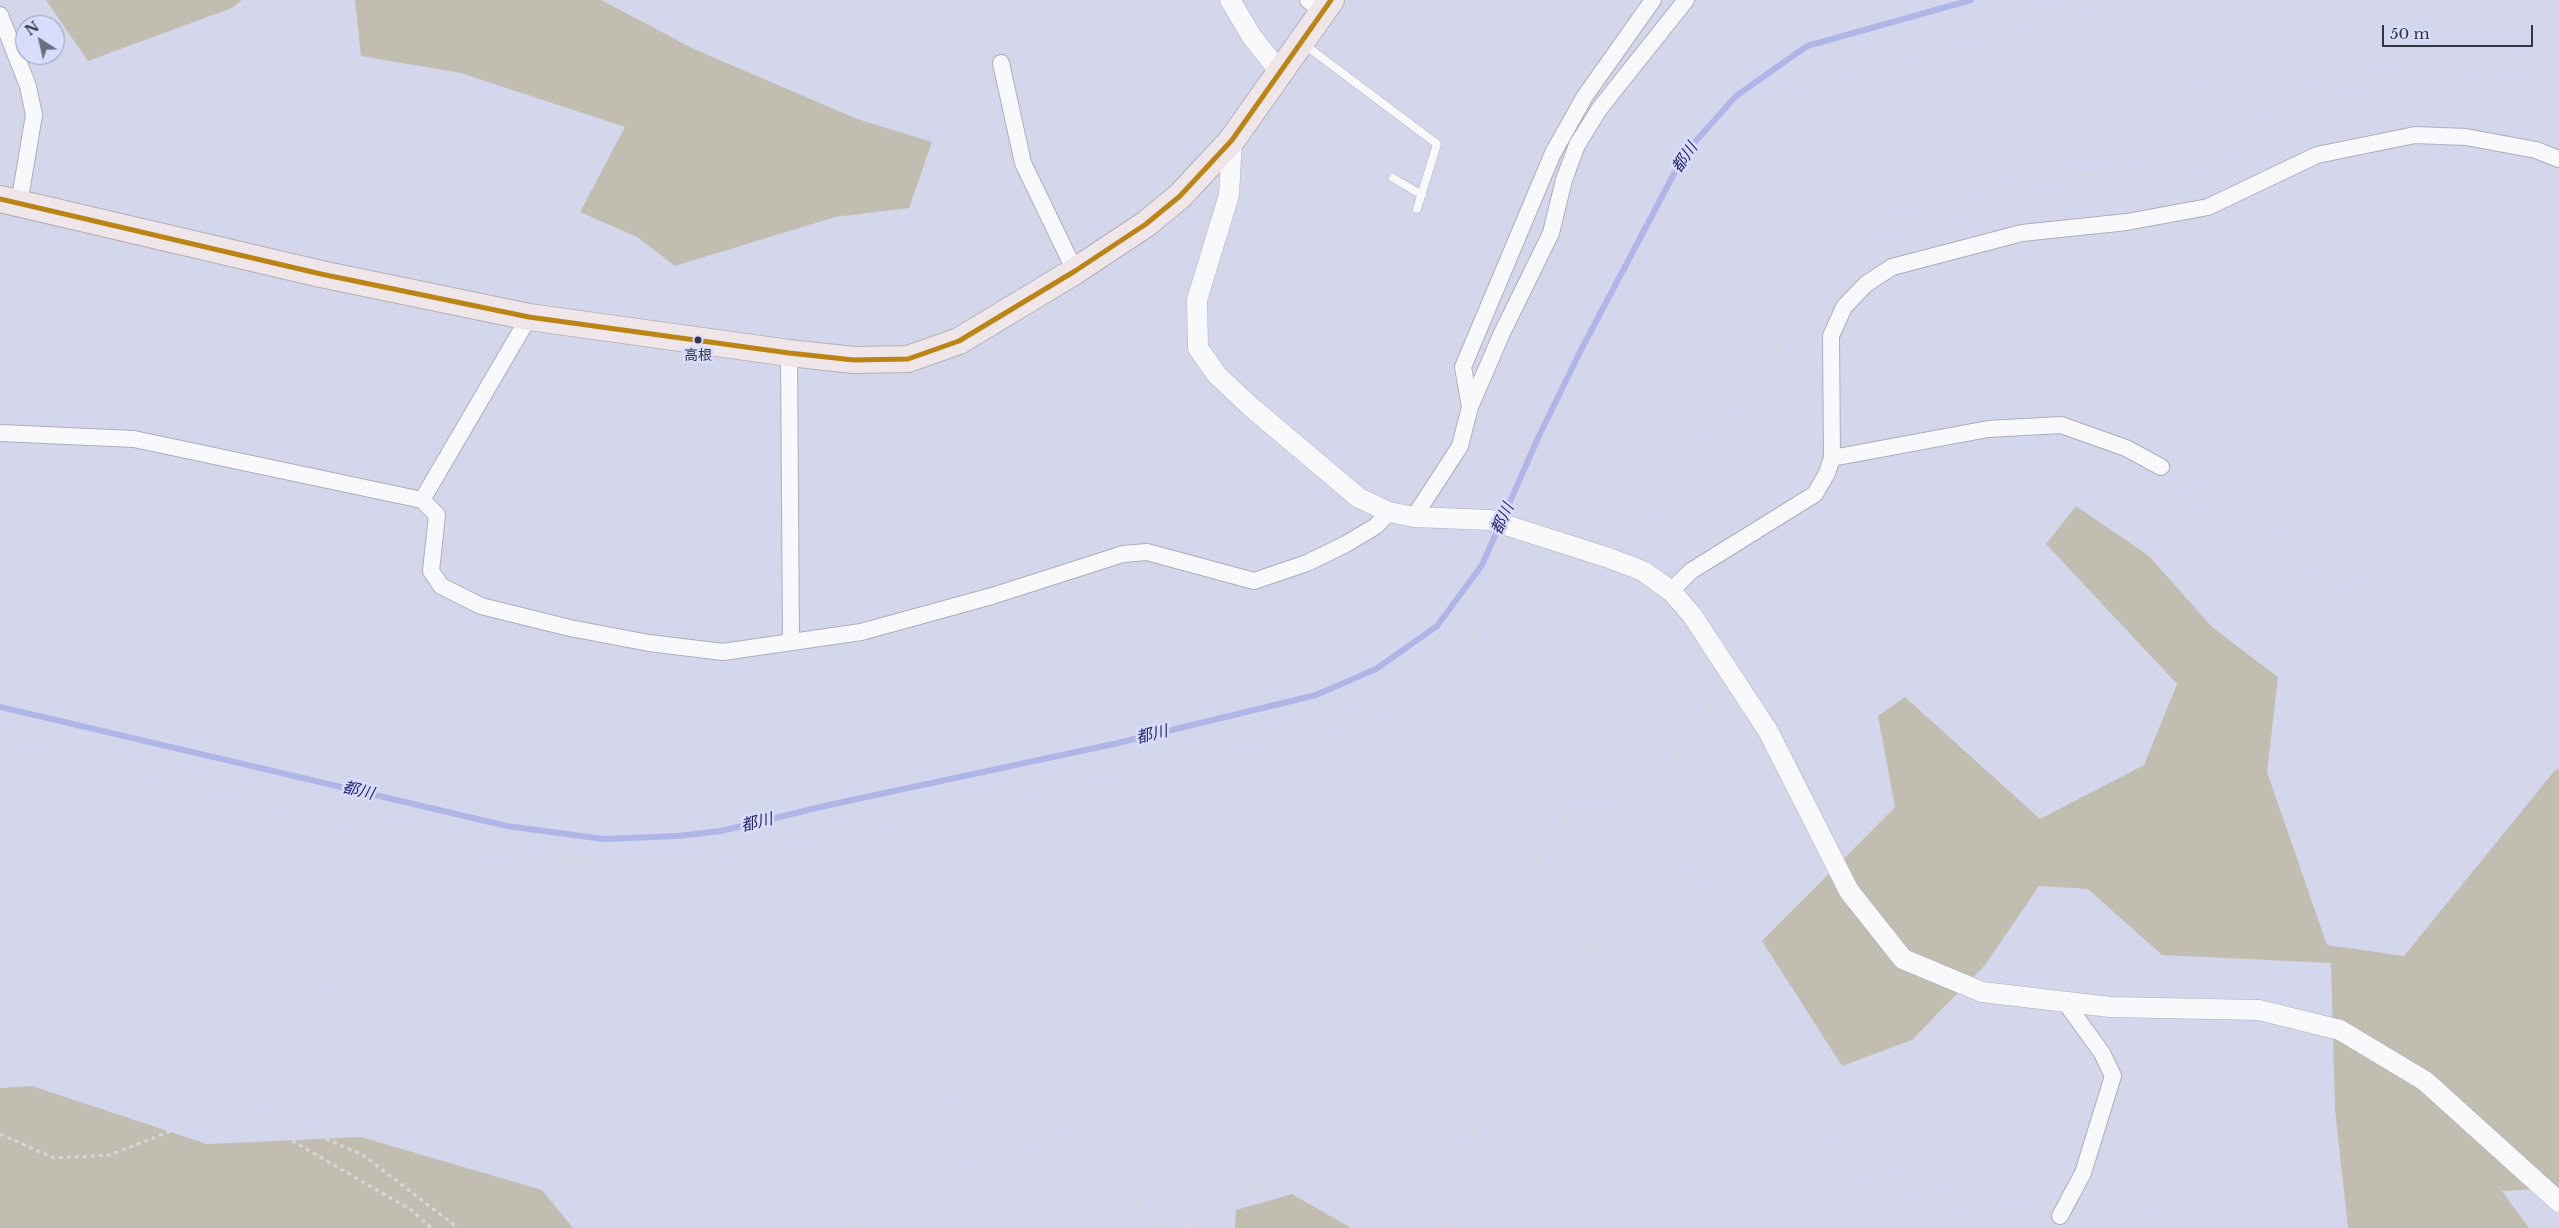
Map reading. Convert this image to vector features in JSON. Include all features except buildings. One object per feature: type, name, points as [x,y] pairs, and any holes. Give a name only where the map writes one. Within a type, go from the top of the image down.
[{"type":"highway","points":[[9,202],[321,274],[529,317],[788,353],[854,360],[908,359],[959,342],[1075,271],[1146,224],[1173,202],[1232,140],[1301,42],[1321,4]]},
{"type":"street","points":[[1230,0],[1252,37],[1280,72]]},
{"type":"street","points":[[1470,407],[1463,367],[1553,153],[1585,96],[1647,5],[1653,0]]},
{"type":"street","points":[[1414,516],[1460,446],[1470,407],[1502,333],[1551,233],[1564,180],[1577,145],[1600,108],[1686,0]]},
{"type":"street","points":[[0,15],[28,86],[34,115],[9,202]]},
{"type":"street","points":[[1001,62],[1023,163],[1075,271]]},
{"type":"street","points":[[1671,591],[1691,572],[1815,494],[1827,473],[1832,458],[1831,336],[1844,307],[1866,284],[1892,267],[2022,233],[2127,222],[2208,207],[2317,155],[2415,135],[2466,137],[2536,150],[2559,159]]},
{"type":"street","points":[[1232,140],[1229,196],[1198,300],[1198,348],[1217,375],[1251,408],[1359,498],[1389,512],[1414,516],[1490,520],[1643,571],[1671,591],[1692,615],[1768,732],[1849,891],[1903,959],[1982,992],[2110,1007],[2259,1010],[2340,1030],[2425,1081],[2559,1202]]},
{"type":"street","points":[[422,500],[529,317]]},
{"type":"street","points":[[788,353],[791,641]]},
{"type":"street","points":[[1832,458],[1988,429],[2060,425],[2126,448],[2161,467]]},
{"type":"street","points":[[0,433],[134,439],[422,500],[437,515],[431,572],[441,586],[481,606],[570,628],[650,643],[723,652],[861,632],[992,596],[1123,554],[1147,552],[1254,581],[1307,563],[1346,544],[1376,526],[1389,512]]},
{"type":"street","points":[[2060,1216],[2083,1173],[2112,1076],[2102,1053],[2066,1002]]},
{"type":"lane","points":[[1301,42],[1437,144],[1417,209]]},
{"type":"lane","points":[[1393,178],[1422,196]]},
{"type":"path","points":[[0,732],[357,820],[531,857],[689,859],[1018,790],[1029,785],[1357,715],[1399,700],[1432,682],[1459,656],[1487,617],[1712,165],[1736,134],[1763,107],[1824,71],[2096,0]]},
{"type":"path","points":[[2165,0],[2212,156]]},
{"type":"path","points":[[2161,467],[2255,531],[2403,609],[2405,656]]},
{"type":"path","points":[[1448,1228],[1458,1200],[1499,1025],[1521,944],[1524,915],[1535,864],[1569,813],[1642,811],[1730,673]]},
{"type":"path","points":[[859,1228],[928,1160],[1018,790]]},
{"type":"path","points":[[357,820],[288,1123],[282,1135],[410,1208],[431,1228]]},
{"type":"path","points":[[1524,915],[1604,955],[1683,876],[1750,952],[1807,1122],[1824,1142],[1860,1171],[1973,1205],[2105,1222],[2169,1200],[2210,1228]]},
{"type":"path","points":[[0,1134],[54,1158],[110,1155],[224,1110],[288,1123],[363,1155],[458,1228]]},
{"type":"path","points":[[928,1160],[981,1150],[1024,1139],[1058,1122],[1078,1123],[1097,1134],[1154,1228]]},
{"type":"path","points":[[1185,1228],[1258,1187],[1284,1182],[1312,1192],[1340,1210],[1354,1228]]},
{"type":"shaded area","points":[[46,0],[242,0],[232,8],[88,61],[65,28],[65,15],[56,15]]},
{"type":"shaded area","points":[[355,0],[601,0],[694,49],[857,119],[932,142],[909,208],[835,217],[675,266],[637,237],[580,212],[625,127],[461,73],[361,56]]},
{"type":"shaded area","points":[[2076,506],[2149,556],[2212,627],[2278,677],[2267,772],[2327,945],[2404,956],[2556,769],[2559,770],[2559,1188],[2502,1191],[2529,1228],[2348,1228],[2335,1110],[2331,963],[2162,955],[2088,889],[2039,886],[1985,965],[1912,1040],[1842,1066],[1762,941],[1895,807],[1878,716],[1905,697],[2040,819],[2144,765],[2177,684],[2046,544]]},
{"type":"shaded area","points":[[32,1086],[207,1144],[361,1137],[542,1190],[573,1228],[0,1228],[0,1088]]},
{"type":"shaded area","points":[[1292,1194],[1351,1228],[1235,1228],[1236,1210]]},
{"type":"waterway","name":"都川","points":[[0,707],[507,826],[603,839],[677,836],[721,831],[829,805],[1118,743],[1316,695],[1376,669],[1437,626],[1482,565],[1538,438],[1581,350],[1685,153],[1736,96],[1807,46],[1971,0]]},
{"type":"transit line","points":[[0,199],[321,274],[529,317],[789,353],[854,360],[908,359],[959,341],[1075,271],[1146,224],[1180,196],[1232,140],[1331,0]]},
{"type":"place","name":"高根","points":[[698,340]]}]
